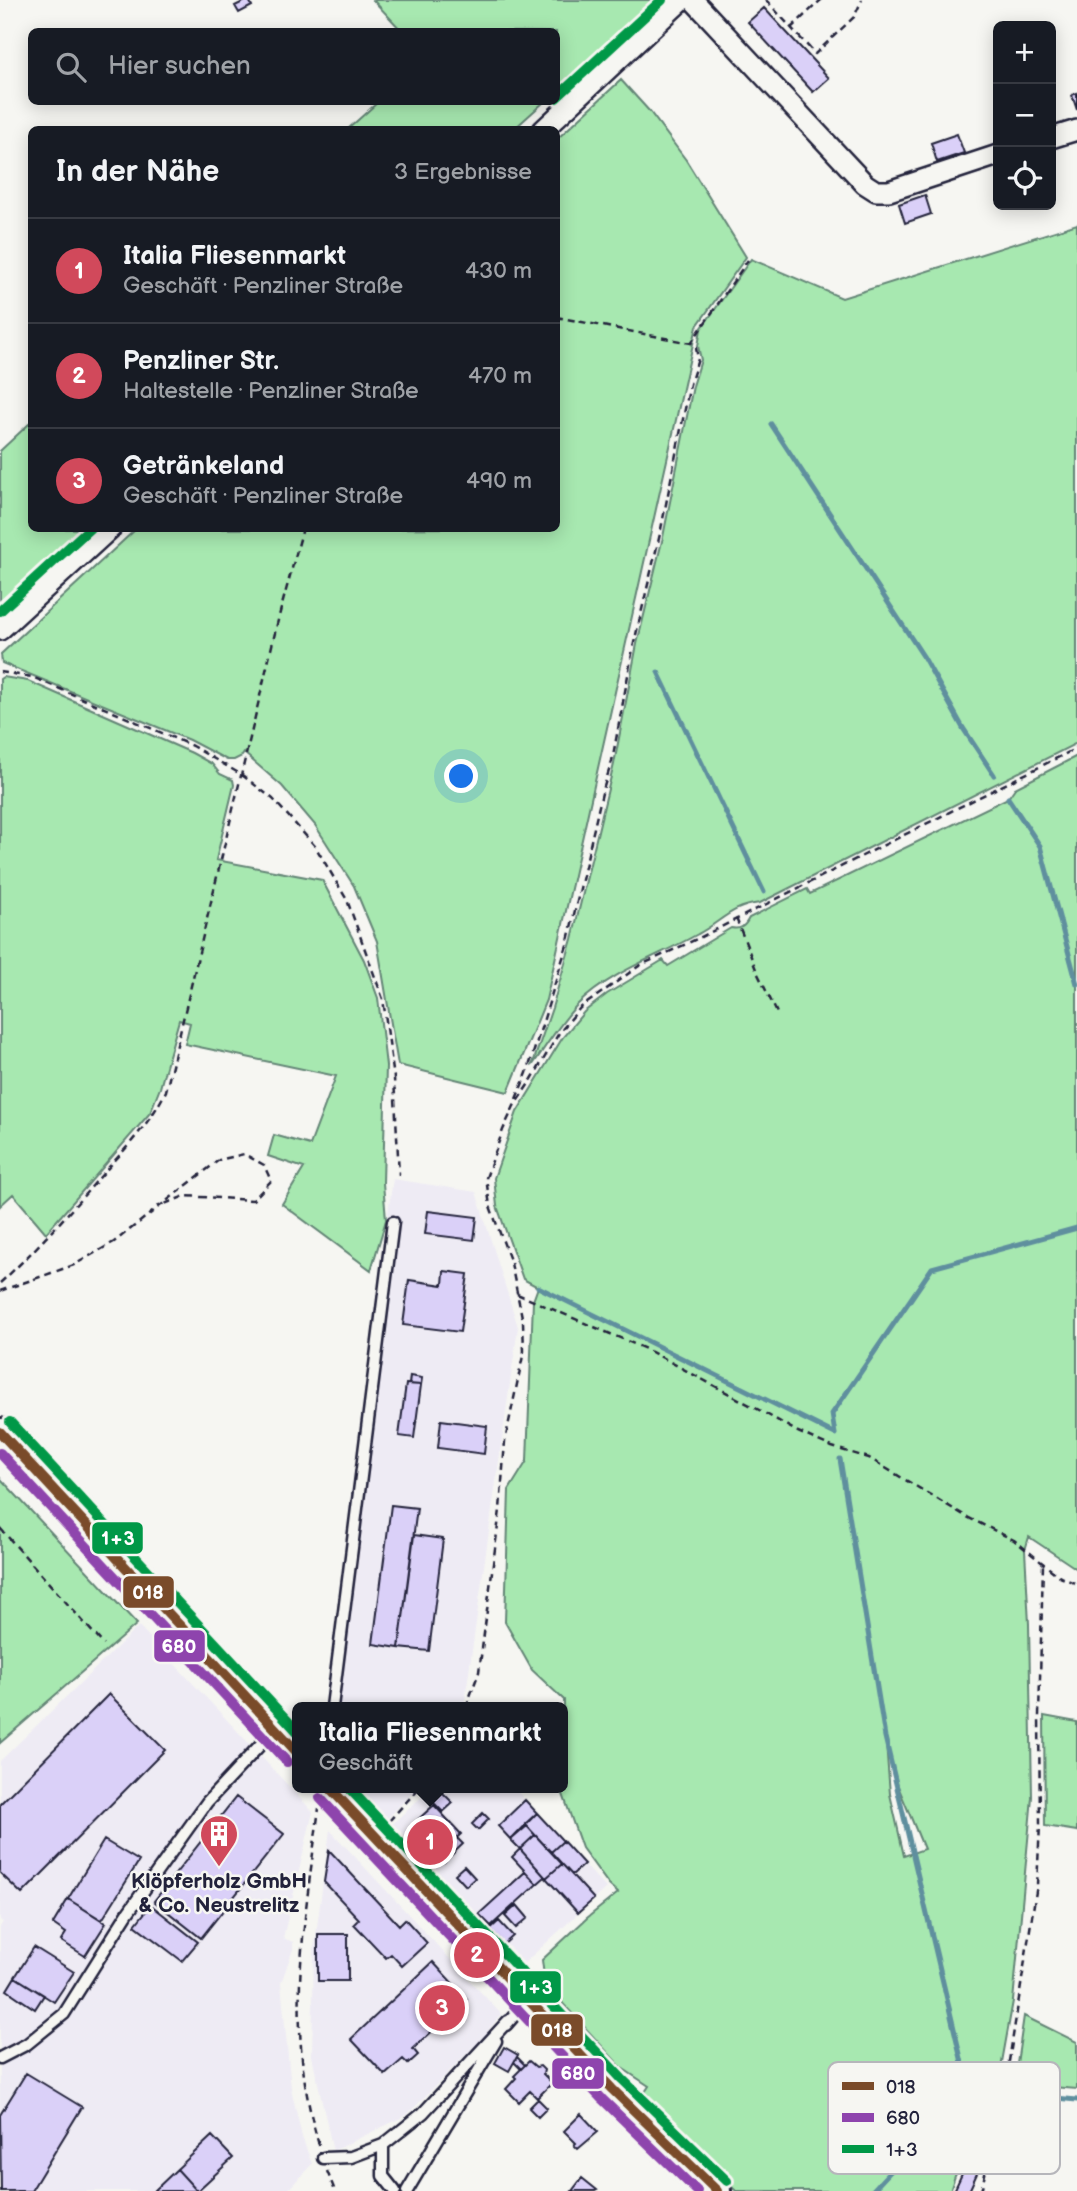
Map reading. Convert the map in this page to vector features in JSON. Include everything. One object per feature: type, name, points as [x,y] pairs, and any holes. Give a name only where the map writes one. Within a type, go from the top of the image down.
[{"type":"main road","points":[[0,1432],[292,1747]]},
{"type":"main road","points":[[325,1794],[374,1836],[612,2090],[717,2191]]},
{"type":"street","points":[[547,126],[682,0]]},
{"type":"street","points":[[694,0],[865,184],[876,191],[888,191],[993,157]]},
{"type":"street","points":[[1056,136],[1077,130]]},
{"type":"street","points":[[0,631],[107,532]]},
{"type":"lane","points":[[333,1702],[393,1222]]},
{"type":"lane","points":[[0,2058],[27,2044],[64,2014],[127,1914],[206,1802],[275,1729]]},
{"type":"lane","points":[[323,2158],[351,2157],[383,2145],[423,2113],[527,2001]]},
{"type":"lane","points":[[407,2191],[508,2021]]},
{"type":"lane","points":[[383,2145],[383,2176],[396,2191]]},
{"type":"path","points":[[766,0],[815,54],[854,17],[862,0]]},
{"type":"path","points":[[791,28],[821,0]]},
{"type":"path","points":[[691,343],[748,260]]},
{"type":"path","points":[[468,1702],[479,1672],[500,1510],[505,1441],[524,1351],[523,1322],[511,1263],[490,1206],[486,1178],[527,1073],[567,945],[611,761],[690,384],[698,359],[696,348],[691,343],[560,318]]},
{"type":"path","points":[[0,1283],[37,1249],[125,1150],[156,1112],[166,1091],[279,616],[302,532]]},
{"type":"path","points":[[0,672],[32,677],[192,746],[242,775],[273,799],[315,846],[347,900],[383,999],[394,1078],[399,1175]]},
{"type":"path","points":[[514,1105],[559,1033],[580,1008],[639,966],[1077,748]]},
{"type":"path","points":[[736,918],[757,972],[778,1015]]},
{"type":"path","points":[[0,1291],[74,1265],[114,1242],[157,1208],[219,1160],[244,1154],[264,1165],[271,1181],[253,1200],[185,1196],[157,1208]]},
{"type":"path","points":[[517,1294],[648,1350],[798,1432],[832,1447],[870,1458],[967,1517],[1014,1540],[1060,1577],[1077,1584]]},
{"type":"path","points":[[0,1528],[104,1645]]},
{"type":"path","points":[[1009,2062],[1037,1885],[1043,1564]]},
{"type":"path","points":[[374,1836],[414,1793]]},
{"type":"path","points":[[325,1794],[302,1941],[298,1994],[303,2076],[323,2158],[335,2191]]},
{"type":"shaded area","points":[[393,1179],[476,1192],[518,1327],[465,1702],[340,1702],[394,1264],[381,1262]]},
{"type":"shaded area","points":[[139,1626],[292,1790],[292,1793],[295,1793],[313,1812],[283,1938],[293,1942],[293,1949],[281,1983],[291,2088],[302,2137],[312,2164],[287,2191],[0,2191],[0,1927],[3,1922],[0,1920],[0,1761]]},
{"type":"shaded area","points":[[362,1793],[412,1793],[386,1820]]},
{"type":"shaded area","points":[[426,1793],[519,1793],[606,1888],[521,1966],[391,1825]]},
{"type":"shaded area","points":[[330,1830],[501,2014],[485,2035],[407,2115],[333,2151],[312,2056],[314,1949]]},
{"type":"green space","points":[[373,0],[654,0],[560,87],[560,28],[399,28]]},
{"type":"green space","points":[[621,80],[650,112],[686,160],[746,257],[697,326],[546,1000],[508,1092],[398,1065],[377,941],[354,886],[315,825],[282,786],[244,753],[234,760],[227,760],[189,740],[2,663],[1,654],[133,532],[560,532],[560,136]]},
{"type":"green space","points":[[375,105],[541,105],[517,126],[351,126]]},
{"type":"green space","points":[[1077,224],[1077,743],[760,903],[741,907],[698,934],[620,974],[577,1005],[532,1066],[572,939],[614,764],[637,644],[701,360],[698,346],[701,329],[751,259],[842,298]]},
{"type":"green space","points":[[28,425],[28,532],[79,532],[0,605],[0,451]]},
{"type":"green space","points":[[3,677],[28,681],[192,753],[212,764],[220,774],[233,780],[216,860],[322,880],[364,960],[378,998],[386,1066],[383,1183],[386,1220],[371,1270],[282,1204],[304,1168],[268,1156],[274,1135],[310,1145],[336,1076],[185,1044],[190,1023],[179,1020],[160,1088],[150,1113],[46,1233],[13,1194],[0,1206],[0,679]]},
{"type":"green space","points":[[1077,756],[1077,1569],[1029,1537],[1025,1550],[1032,1797],[1013,2001],[1002,2062],[828,2062],[828,2174],[956,2174],[950,2191],[736,2191],[641,2098],[649,2086],[622,2068],[545,1984],[542,1960],[618,1893],[582,1848],[563,1794],[568,1793],[568,1702],[564,1702],[532,1670],[505,1622],[509,1490],[527,1461],[533,1301],[538,1287],[523,1279],[497,1206],[494,1178],[517,1112],[563,1037],[584,1012],[607,994],[663,960],[668,966],[731,928],[742,927],[749,918],[807,889],[810,894],[1008,798],[1015,788]],"holes":[[[886,1743],[895,1779],[924,1849],[904,1856],[890,1794]]]},
{"type":"green space","points":[[0,1478],[137,1624],[0,1743]]},
{"type":"green space","points":[[1044,1716],[1077,1722],[1077,1831],[1045,1826]]},
{"type":"green space","points":[[1024,2016],[1077,2042],[1077,2089],[1060,2088],[1060,2062],[1017,2062]]},
{"type":"building","points":[[247,0],[252,6],[239,13],[235,6]]},
{"type":"building","points":[[764,8],[829,78],[813,92],[748,22]]},
{"type":"building","points":[[1077,93],[1077,110],[1072,95]]},
{"type":"building","points":[[957,134],[964,153],[937,162],[931,143]]},
{"type":"building","points":[[925,195],[931,214],[905,223],[899,204]]},
{"type":"building","points":[[428,1211],[477,1217],[474,1240],[425,1234]]},
{"type":"building","points":[[444,1271],[468,1274],[460,1332],[403,1325],[409,1280],[443,1285]]},
{"type":"building","points":[[410,1376],[422,1378],[421,1385],[409,1384]]},
{"type":"building","points":[[406,1384],[421,1385],[414,1438],[399,1436]]},
{"type":"building","points":[[441,1420],[487,1426],[484,1454],[438,1448]]},
{"type":"building","points":[[391,1505],[417,1508],[399,1648],[373,1644]]},
{"type":"building","points":[[414,1535],[443,1539],[429,1651],[399,1648]]},
{"type":"building","points":[[109,1694],[165,1750],[22,1894],[0,1873],[0,1804]]},
{"type":"building","points":[[439,1793],[443,1793],[453,1803],[443,1812],[431,1800]]},
{"type":"building","name":"Klöpferholz GmbH & Co. Neustrelitz","points":[[236,1797],[284,1834],[201,1938],[154,1901]]},
{"type":"building","points":[[525,1800],[537,1813],[511,1840],[498,1826]]},
{"type":"building","points":[[434,1805],[461,1834],[438,1855],[411,1826]]},
{"type":"building","points":[[483,1813],[489,1819],[478,1830],[472,1824]]},
{"type":"building","points":[[537,1813],[563,1841],[551,1852],[525,1824]]},
{"type":"building","points":[[527,1826],[535,1835],[520,1849],[511,1840]]},
{"type":"building","points":[[535,1835],[562,1864],[546,1878],[520,1849]]},
{"type":"building","points":[[457,1838],[463,1844],[444,1862],[438,1855]]},
{"type":"building","points":[[104,1840],[139,1861],[102,1920],[68,1899]]},
{"type":"building","points":[[563,1841],[584,1864],[572,1875],[551,1852]]},
{"type":"building","points":[[520,1849],[545,1877],[537,1884],[512,1857]]},
{"type":"building","points":[[329,1850],[399,1925],[405,1919],[427,1943],[402,1966],[391,1954],[386,1958],[354,1924],[359,1919],[324,1882]]},
{"type":"building","points":[[562,1864],[594,1899],[578,1913],[546,1878]]},
{"type":"building","points":[[464,1866],[475,1878],[466,1886],[455,1874]]},
{"type":"building","points":[[525,1872],[537,1884],[491,1926],[479,1914]]},
{"type":"building","points":[[68,1899],[106,1923],[85,1956],[61,1941],[66,1933],[53,1924]]},
{"type":"building","points":[[151,1905],[198,1942],[182,1961],[135,1925]]},
{"type":"building","points":[[517,1905],[528,1918],[516,1928],[505,1916]]},
{"type":"building","points":[[499,1921],[513,1936],[502,1946],[488,1931]]},
{"type":"building","points":[[318,1934],[348,1934],[348,1981],[318,1981]]},
{"type":"building","points":[[34,1947],[74,1972],[54,2002],[15,1977]]},
{"type":"building","points":[[465,1961],[473,1970],[470,1974],[461,1964]]},
{"type":"building","points":[[433,1962],[467,1999],[413,2049],[418,2055],[408,2064],[403,2059],[385,2075],[351,2039]]},
{"type":"building","points":[[15,1977],[44,1995],[35,2009],[7,1990]]},
{"type":"building","points":[[504,2047],[518,2055],[509,2071],[495,2063]]},
{"type":"building","points":[[517,2057],[525,2065],[521,2069],[514,2062]]},
{"type":"building","points":[[529,2061],[536,2067],[540,2066],[544,2070],[543,2074],[552,2083],[537,2098],[530,2091],[519,2102],[506,2089]]},
{"type":"building","points":[[26,2073],[82,2107],[31,2191],[1,2191],[0,2115]]},
{"type":"building","points":[[538,2099],[547,2108],[538,2117],[529,2108]]},
{"type":"building","points":[[581,2114],[598,2132],[578,2149],[574,2145],[576,2143],[564,2131]]},
{"type":"building","points":[[212,2136],[233,2158],[197,2191],[177,2169]]},
{"type":"building","points":[[177,2169],[197,2191],[154,2191]]},
{"type":"building","points":[[962,2174],[977,2174],[969,2191],[954,2191]]},
{"type":"building","points":[[582,2178],[597,2190],[572,2191]]},
{"type":"waterway","points":[[771,424],[923,656],[963,728],[994,775]]},
{"type":"waterway","points":[[658,672],[764,892]]},
{"type":"waterway","points":[[1008,798],[1040,846],[1077,984]]},
{"type":"waterway","points":[[835,1434],[832,1414],[932,1268],[1077,1228]]},
{"type":"waterway","points":[[538,1287],[835,1434]]},
{"type":"waterway","points":[[840,1459],[885,1737],[962,2062]]},
{"type":"waterway","points":[[1060,2098],[1077,2100]]},
{"type":"waterway","points":[[872,2191],[888,2174]]},
{"type":"transit line","name":"1+3","points":[[560,94],[662,0]]},
{"type":"transit line","name":"1+3","points":[[0,611],[86,532]]},
{"type":"transit line","name":"1+3","points":[[10,1422],[292,1726]]},
{"type":"transit line","name":"018","points":[[0,1432],[292,1747]]},
{"type":"transit line","name":"680","points":[[0,1453],[287,1762]]},
{"type":"transit line","name":"018","points":[[335,1793],[612,2089],[717,2191]]},
{"type":"transit line","name":"1+3","points":[[354,1793],[622,2079],[727,2181]]},
{"type":"transit line","name":"680","points":[[320,1798],[602,2099],[697,2191]]},
{"type":"place","name":"Italia Fliesenmarkt","points":[[430,1842]]},
{"type":"place","name":"Klöpferholz GmbH & Co. Neustrelitz","points":[[219,1868]]},
{"type":"place","name":"Penzliner Str.","points":[[477,1955]]},
{"type":"place","name":"Getränkeland","points":[[442,2008]]}]
